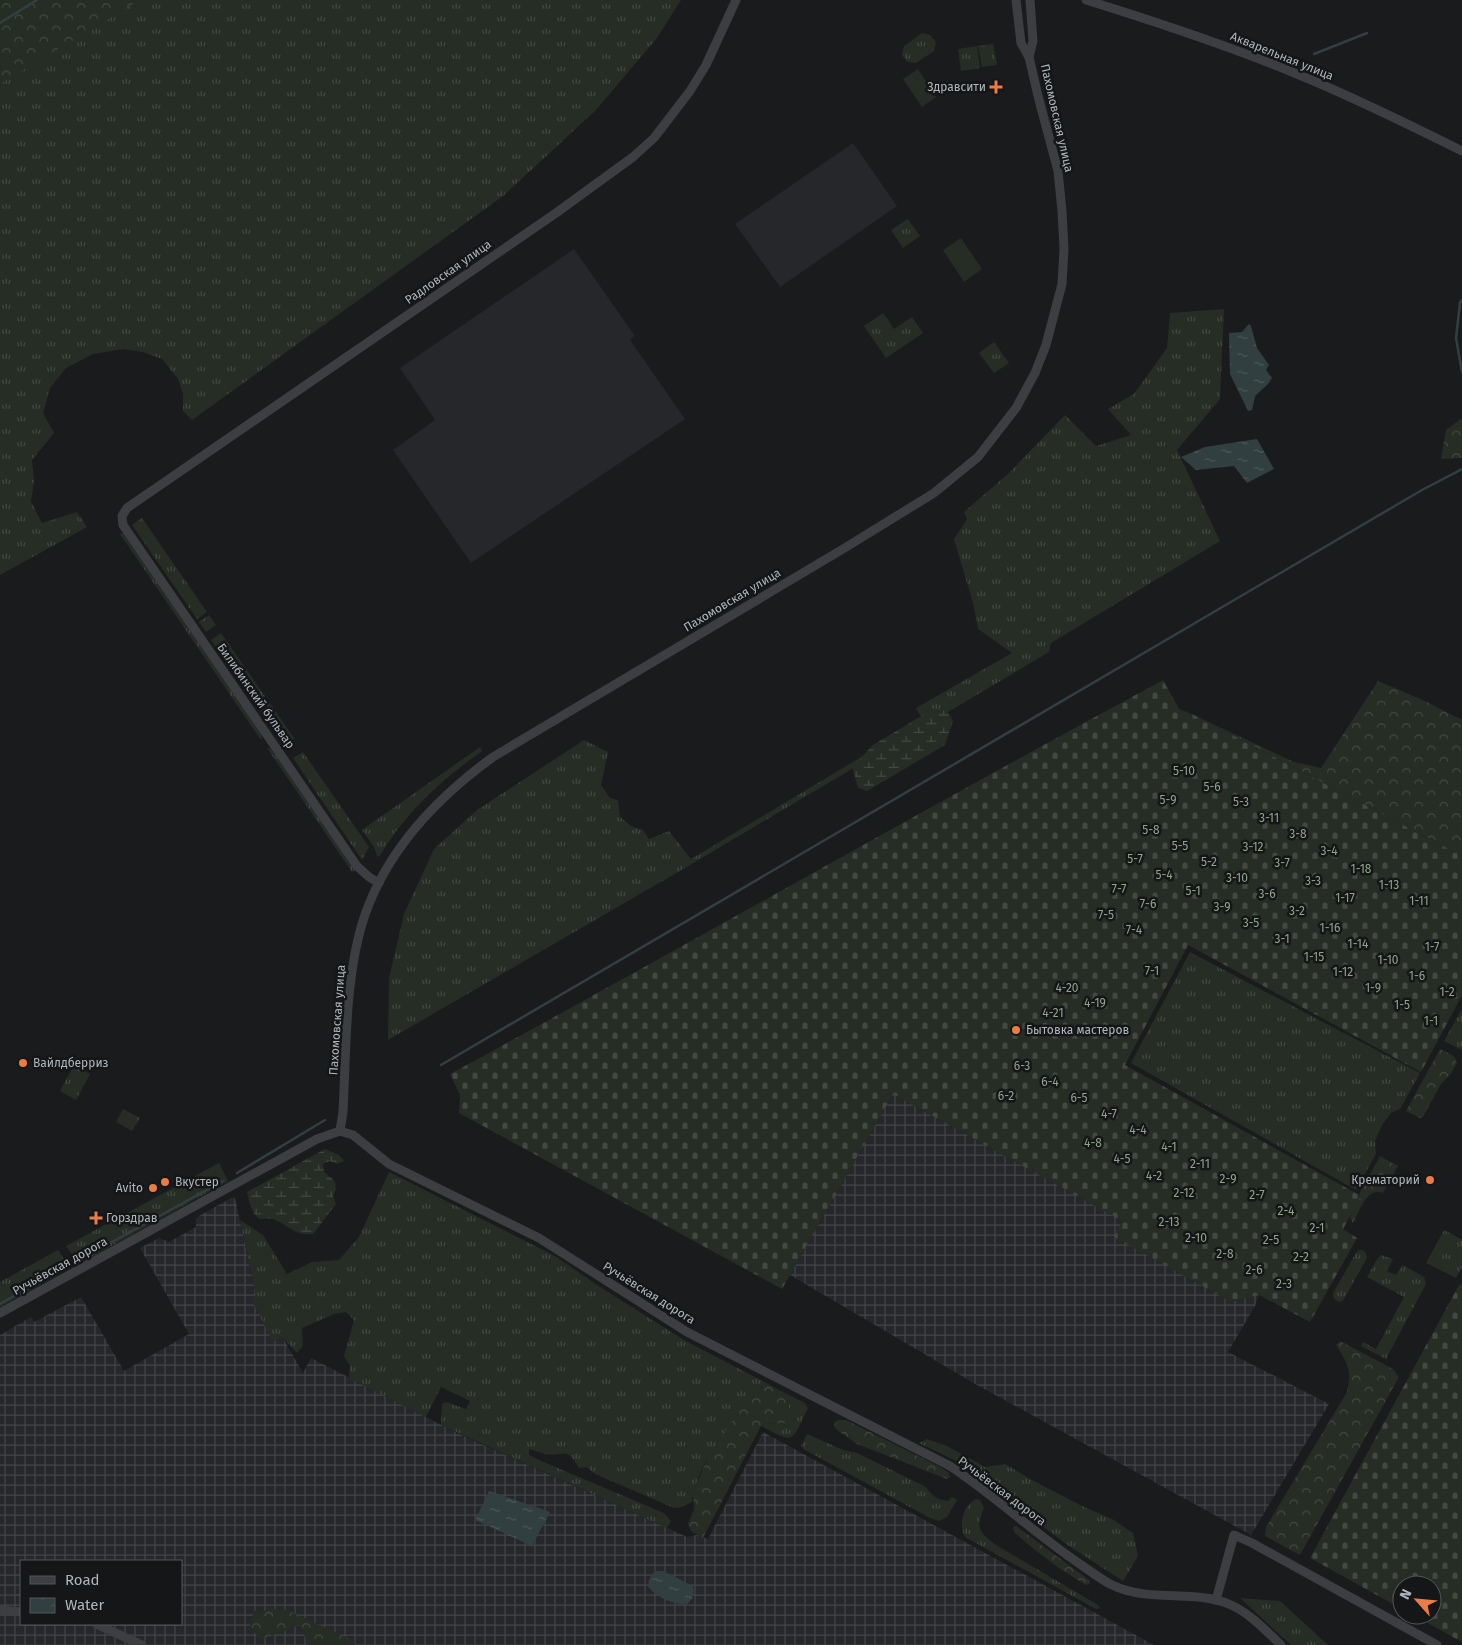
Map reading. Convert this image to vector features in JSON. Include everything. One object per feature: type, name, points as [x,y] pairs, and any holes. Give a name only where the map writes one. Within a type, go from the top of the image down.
[{"type":"street","name":"Радловская улица","points":[[122,516],[127,508],[556,213],[633,157],[654,138],[690,91],[706,65],[736,0]]},
{"type":"street","name":"Пахомовская улица","points":[[340,1131],[344,1112],[347,1026],[353,963],[358,938],[379,883],[402,846],[423,818],[461,781],[493,757],[828,558],[934,492],[978,457],[1016,408],[1035,372],[1046,345],[1062,284],[1064,249],[1058,171],[1038,96],[1030,57],[1021,43],[1016,0]]},
{"type":"street","name":"Пахомовская улица","points":[[1030,0],[1033,41],[1030,57]]},
{"type":"street","name":"Акварельная улица","points":[[1086,0],[1223,46],[1298,74],[1400,120],[1462,151]]},
{"type":"street","name":"Билибинский бульвар","points":[[122,516],[123,525],[357,866],[379,883]]},
{"type":"street","name":"Ручьёвская дорога","points":[[0,1313],[317,1139],[340,1131],[353,1135],[390,1164],[540,1238],[687,1332],[950,1466],[973,1482],[1050,1544],[1112,1585],[1141,1594],[1216,1600],[1230,1604],[1243,1611],[1281,1645]]},
{"type":"street","points":[[1216,1600],[1234,1535],[1252,1543],[1438,1645]]},
{"type":"street","points":[[0,1610],[20,1612]]},
{"type":"street","points":[[98,1625],[142,1645]]},
{"type":"shaded area","points":[[853,143],[897,206],[780,287],[735,224]]},
{"type":"shaded area","points":[[574,249],[635,336],[630,340],[685,419],[471,563],[393,450],[435,420],[400,368]]},
{"type":"shaded area","points":[[893,1094],[1123,1221],[1115,1237],[1231,1302],[1259,1295],[1255,1306],[1228,1352],[1329,1404],[1251,1535],[977,1385],[790,1275]]},
{"type":"shaded area","points":[[231,1198],[235,1198],[256,1295],[251,1298],[273,1341],[283,1338],[303,1373],[311,1358],[457,1433],[687,1537],[697,1535],[708,1539],[763,1432],[1154,1645],[0,1645],[0,1335],[31,1317],[34,1322],[81,1297],[124,1371],[189,1334],[140,1248],[159,1238],[169,1242],[196,1227],[196,1219]]},
{"type":"green space","points":[[0,0],[681,0],[657,38],[596,110],[503,196],[192,420],[183,411],[183,394],[178,379],[162,359],[143,352],[123,349],[93,354],[66,368],[50,388],[43,413],[54,433],[32,460],[34,480],[31,502],[42,523],[77,512],[87,527],[0,575]]},
{"type":"green space","points":[[4,0],[140,0],[0,84],[0,3]]},
{"type":"green space","points":[[922,33],[930,35],[936,42],[934,51],[916,63],[907,62],[902,54],[904,46]]},
{"type":"green space","points":[[993,44],[997,65],[982,67],[978,46]]},
{"type":"green space","points":[[977,46],[980,68],[961,71],[958,49]]},
{"type":"green space","points":[[918,69],[936,97],[922,107],[903,79]]},
{"type":"green space","points":[[908,219],[920,236],[903,248],[891,230]]},
{"type":"green space","points":[[961,238],[982,269],[964,282],[943,250]]},
{"type":"green space","points":[[1224,309],[1220,399],[1177,450],[1220,541],[1051,643],[1049,652],[690,865],[388,1040],[389,978],[404,914],[434,849],[477,810],[584,740],[608,752],[601,785],[610,798],[618,800],[620,817],[631,826],[643,830],[649,839],[669,831],[691,859],[923,720],[916,708],[1012,653],[978,629],[973,603],[954,539],[967,519],[964,512],[1009,473],[1065,415],[1096,446],[1131,435],[1108,409],[1134,394],[1167,348],[1170,313]]},
{"type":"green space","points":[[883,313],[894,329],[912,317],[923,333],[886,358],[864,326]]},
{"type":"green space","points":[[994,342],[1009,363],[994,373],[979,353]]},
{"type":"green space","points":[[1462,418],[1462,458],[1441,459],[1446,430]]},
{"type":"green space","points":[[142,518],[207,612],[197,619],[132,525]]},
{"type":"green space","points":[[123,533],[262,735],[261,740],[120,534]]},
{"type":"green space","points":[[209,615],[216,625],[206,632],[199,622]]},
{"type":"green space","points":[[221,633],[294,738],[284,745],[211,640]]},
{"type":"green space","points":[[1163,680],[1179,709],[1194,715],[1462,856],[1462,995],[1421,1072],[1188,945],[1125,1065],[1361,1196],[1343,1229],[1357,1238],[1310,1322],[1259,1295],[1231,1302],[1114,1237],[1122,1221],[893,1094],[782,1289],[459,1113],[460,1095],[450,1074]]},
{"type":"green space","points":[[1378,681],[1425,701],[1462,720],[1462,856],[1194,715],[1294,762],[1321,768]]},
{"type":"green space","points":[[933,709],[947,711],[953,721],[945,745],[867,791],[858,788],[852,767],[873,745]]},
{"type":"green space","points":[[480,747],[482,751],[425,798],[400,826],[379,857],[377,856],[374,847],[362,830]]},
{"type":"green space","points":[[267,748],[271,749],[355,870],[352,872]]},
{"type":"green space","points":[[303,752],[369,847],[362,860],[293,758]]},
{"type":"green space","points":[[1190,952],[1420,1073],[1400,1109],[1391,1113],[1382,1125],[1375,1141],[1376,1154],[1356,1190],[1131,1063]]},
{"type":"green space","points":[[1462,1009],[1462,1050],[1444,1041]]},
{"type":"green space","points":[[1440,1049],[1454,1056],[1457,1063],[1450,1075],[1441,1084],[1423,1117],[1420,1118],[1406,1111]]},
{"type":"green space","points":[[74,1065],[90,1074],[76,1100],[60,1091]]},
{"type":"green space","points":[[123,1109],[140,1118],[132,1131],[116,1122]]},
{"type":"green space","points":[[325,1149],[339,1155],[344,1161],[337,1164],[330,1161],[323,1164],[324,1172],[335,1181],[336,1189],[333,1196],[336,1204],[313,1234],[299,1233],[275,1220],[259,1219],[252,1210],[247,1192]]},
{"type":"green space","points":[[1380,1156],[1398,1166],[1383,1193],[1372,1193],[1364,1201],[1353,1223],[1350,1218],[1351,1209]]},
{"type":"green space","points":[[219,1163],[228,1181],[79,1264],[66,1246]]},
{"type":"green space","points":[[389,1172],[555,1256],[684,1340],[772,1386],[762,1386],[730,1426],[701,1471],[692,1502],[682,1507],[674,1508],[595,1474],[587,1467],[579,1468],[568,1454],[552,1455],[529,1449],[529,1455],[541,1461],[664,1513],[671,1521],[667,1528],[441,1425],[442,1404],[446,1402],[466,1409],[470,1401],[441,1387],[426,1417],[349,1378],[350,1366],[344,1356],[354,1320],[346,1312],[334,1314],[302,1328],[303,1346],[297,1353],[283,1338],[272,1341],[251,1298],[256,1295],[240,1220],[263,1235],[287,1274],[312,1262],[339,1260],[359,1237]]},
{"type":"green space","points":[[1444,1230],[1462,1238],[1462,1267],[1456,1278],[1426,1263]]},
{"type":"green space","points":[[58,1250],[70,1268],[0,1307],[0,1282]]},
{"type":"green space","points":[[1359,1250],[1363,1250],[1366,1253],[1367,1258],[1344,1299],[1341,1302],[1337,1301],[1333,1293]]},
{"type":"green space","points":[[1381,1255],[1393,1259],[1387,1271],[1396,1275],[1403,1265],[1424,1277],[1426,1284],[1386,1359],[1361,1346],[1363,1342],[1376,1349],[1404,1297],[1367,1277]]},
{"type":"green space","points":[[1462,1284],[1462,1642],[1431,1625],[1442,1625],[1442,1575],[1392,1575],[1392,1603],[1310,1558],[1459,1285]]},
{"type":"green space","points":[[1340,1341],[1393,1369],[1399,1377],[1300,1555],[1265,1536],[1266,1527],[1347,1392],[1349,1372],[1346,1362],[1336,1345]]},
{"type":"green space","points":[[763,1386],[772,1386],[783,1392],[788,1408],[788,1416],[784,1424],[767,1423],[761,1426],[703,1538],[691,1531],[688,1524],[694,1509],[693,1491],[709,1456],[741,1408]]},
{"type":"green space","points":[[783,1392],[805,1403],[808,1408],[795,1434],[787,1438],[761,1426],[767,1423],[784,1424],[789,1408]]},
{"type":"green space","points":[[838,1420],[846,1420],[938,1466],[948,1472],[950,1477],[947,1479],[857,1444],[837,1430],[834,1426]]},
{"type":"green space","points":[[807,1434],[843,1450],[857,1453],[926,1487],[938,1498],[948,1501],[952,1497],[957,1500],[947,1517],[939,1521],[930,1518],[805,1450],[801,1446]]},
{"type":"green space","points":[[927,1439],[947,1446],[985,1467],[1005,1464],[1082,1506],[1112,1519],[1133,1533],[1138,1556],[1123,1581],[1069,1546],[1002,1496],[980,1476],[954,1460],[919,1443]]},
{"type":"green space","points":[[976,1499],[980,1500],[984,1508],[979,1526],[986,1537],[996,1545],[1098,1605],[1100,1608],[1096,1609],[965,1537],[962,1527],[963,1516],[968,1506]]},
{"type":"green space","points":[[1016,1526],[1089,1580],[1090,1584],[1086,1585],[1076,1579],[1040,1554],[1014,1532],[1013,1527]]},
{"type":"green space","points":[[1240,1598],[1280,1601],[1328,1645],[1291,1645]]},
{"type":"green space","points":[[269,1607],[287,1610],[352,1640],[355,1645],[308,1645],[299,1625],[262,1640],[250,1626],[254,1610],[261,1614]]},
{"type":"water","points":[[1249,324],[1257,348],[1269,365],[1266,370],[1272,378],[1255,396],[1252,410],[1248,411],[1230,374],[1229,333],[1242,332]]},
{"type":"water","points":[[1257,439],[1274,469],[1247,483],[1234,466],[1196,470],[1181,457],[1205,447]]},
{"type":"water","points":[[489,1491],[550,1512],[532,1546],[475,1520]]},
{"type":"water","points":[[656,1571],[663,1571],[693,1586],[693,1597],[686,1605],[665,1599],[651,1590],[648,1586],[650,1577]]},
{"type":"waterway","points":[[0,23],[37,0]]},
{"type":"waterway","points":[[1314,54],[1367,33]]},
{"type":"waterway","points":[[1462,300],[1460,303],[1456,338],[1462,372]]},
{"type":"waterway","points":[[441,1065],[1422,490],[1462,469]]},
{"type":"waterway","points":[[237,1173],[325,1120]]},
{"type":"waterway","points":[[81,1259],[223,1181]]},
{"type":"waterway","points":[[0,1304],[62,1269]]},
{"type":"place","name":"Здравсити","points":[[996,87]]},
{"type":"place","name":"Бытовка мастеров","points":[[1016,1030]]},
{"type":"place","name":"Вайлдберриз","points":[[23,1063]]},
{"type":"place","name":"Крематорий","points":[[1430,1180]]},
{"type":"place","name":"Вкустер","points":[[165,1182]]},
{"type":"place","name":"Avito","points":[[153,1188]]},
{"type":"place","name":"Горздрав","points":[[96,1218]]},
{"type":"park label","name":"5-10","points":[[1184,771]]},
{"type":"park label","name":"5-6","points":[[1212,787]]},
{"type":"park label","name":"5-9","points":[[1168,800]]},
{"type":"park label","name":"5-3","points":[[1241,802]]},
{"type":"park label","name":"3-11","points":[[1269,818]]},
{"type":"park label","name":"5-8","points":[[1151,830]]},
{"type":"park label","name":"3-8","points":[[1298,834]]},
{"type":"park label","name":"5-5","points":[[1180,846]]},
{"type":"park label","name":"3-12","points":[[1253,847]]},
{"type":"park label","name":"3-4","points":[[1329,851]]},
{"type":"park label","name":"5-7","points":[[1135,859]]},
{"type":"park label","name":"5-2","points":[[1209,862]]},
{"type":"park label","name":"3-7","points":[[1282,863]]},
{"type":"park label","name":"1-18","points":[[1361,869]]},
{"type":"park label","name":"5-4","points":[[1164,875]]},
{"type":"park label","name":"3-10","points":[[1237,878]]},
{"type":"park label","name":"3-3","points":[[1313,881]]},
{"type":"park label","name":"1-13","points":[[1389,885]]},
{"type":"park label","name":"7-7","points":[[1119,889]]},
{"type":"park label","name":"5-1","points":[[1193,891]]},
{"type":"park label","name":"3-6","points":[[1267,894]]},
{"type":"park label","name":"1-17","points":[[1345,898]]},
{"type":"park label","name":"1-11","points":[[1419,901]]},
{"type":"park label","name":"7-6","points":[[1148,904]]},
{"type":"park label","name":"3-9","points":[[1222,907]]},
{"type":"park label","name":"3-2","points":[[1297,911]]},
{"type":"park label","name":"7-5","points":[[1106,915]]},
{"type":"park label","name":"3-5","points":[[1251,923]]},
{"type":"park label","name":"1-16","points":[[1330,928]]},
{"type":"park label","name":"7-4","points":[[1134,930]]},
{"type":"park label","name":"3-1","points":[[1282,939]]},
{"type":"park label","name":"1-14","points":[[1358,944]]},
{"type":"park label","name":"1-7","points":[[1432,947]]},
{"type":"park label","name":"1-15","points":[[1314,957]]},
{"type":"park label","name":"1-10","points":[[1388,960]]},
{"type":"park label","name":"7-1","points":[[1152,971]]},
{"type":"park label","name":"1-12","points":[[1343,972]]},
{"type":"park label","name":"1-6","points":[[1417,976]]},
{"type":"park label","name":"4-20","points":[[1067,988]]},
{"type":"park label","name":"1-9","points":[[1373,988]]},
{"type":"park label","name":"1-2","points":[[1447,992]]},
{"type":"park label","name":"4-19","points":[[1095,1003]]},
{"type":"park label","name":"1-5","points":[[1402,1005]]},
{"type":"park label","name":"4-21","points":[[1053,1013]]},
{"type":"park label","name":"1-1","points":[[1431,1021]]},
{"type":"park label","name":"6-3","points":[[1022,1066]]},
{"type":"park label","name":"6-4","points":[[1050,1082]]},
{"type":"park label","name":"6-2","points":[[1006,1096]]},
{"type":"park label","name":"6-5","points":[[1079,1098]]},
{"type":"park label","name":"4-7","points":[[1109,1114]]},
{"type":"park label","name":"4-4","points":[[1138,1130]]},
{"type":"park label","name":"4-8","points":[[1093,1143]]},
{"type":"park label","name":"4-1","points":[[1169,1147]]},
{"type":"park label","name":"4-5","points":[[1122,1159]]},
{"type":"park label","name":"2-11","points":[[1200,1164]]},
{"type":"park label","name":"4-2","points":[[1154,1176]]},
{"type":"park label","name":"2-9","points":[[1228,1179]]},
{"type":"park label","name":"2-12","points":[[1184,1193]]},
{"type":"park label","name":"2-7","points":[[1257,1195]]},
{"type":"park label","name":"2-4","points":[[1286,1211]]},
{"type":"park label","name":"2-13","points":[[1169,1222]]},
{"type":"park label","name":"2-1","points":[[1317,1228]]},
{"type":"park label","name":"2-10","points":[[1196,1238]]},
{"type":"park label","name":"2-5","points":[[1271,1240]]},
{"type":"park label","name":"2-8","points":[[1225,1254]]},
{"type":"park label","name":"2-2","points":[[1301,1257]]},
{"type":"park label","name":"2-6","points":[[1254,1270]]},
{"type":"park label","name":"2-3","points":[[1284,1284]]}]
